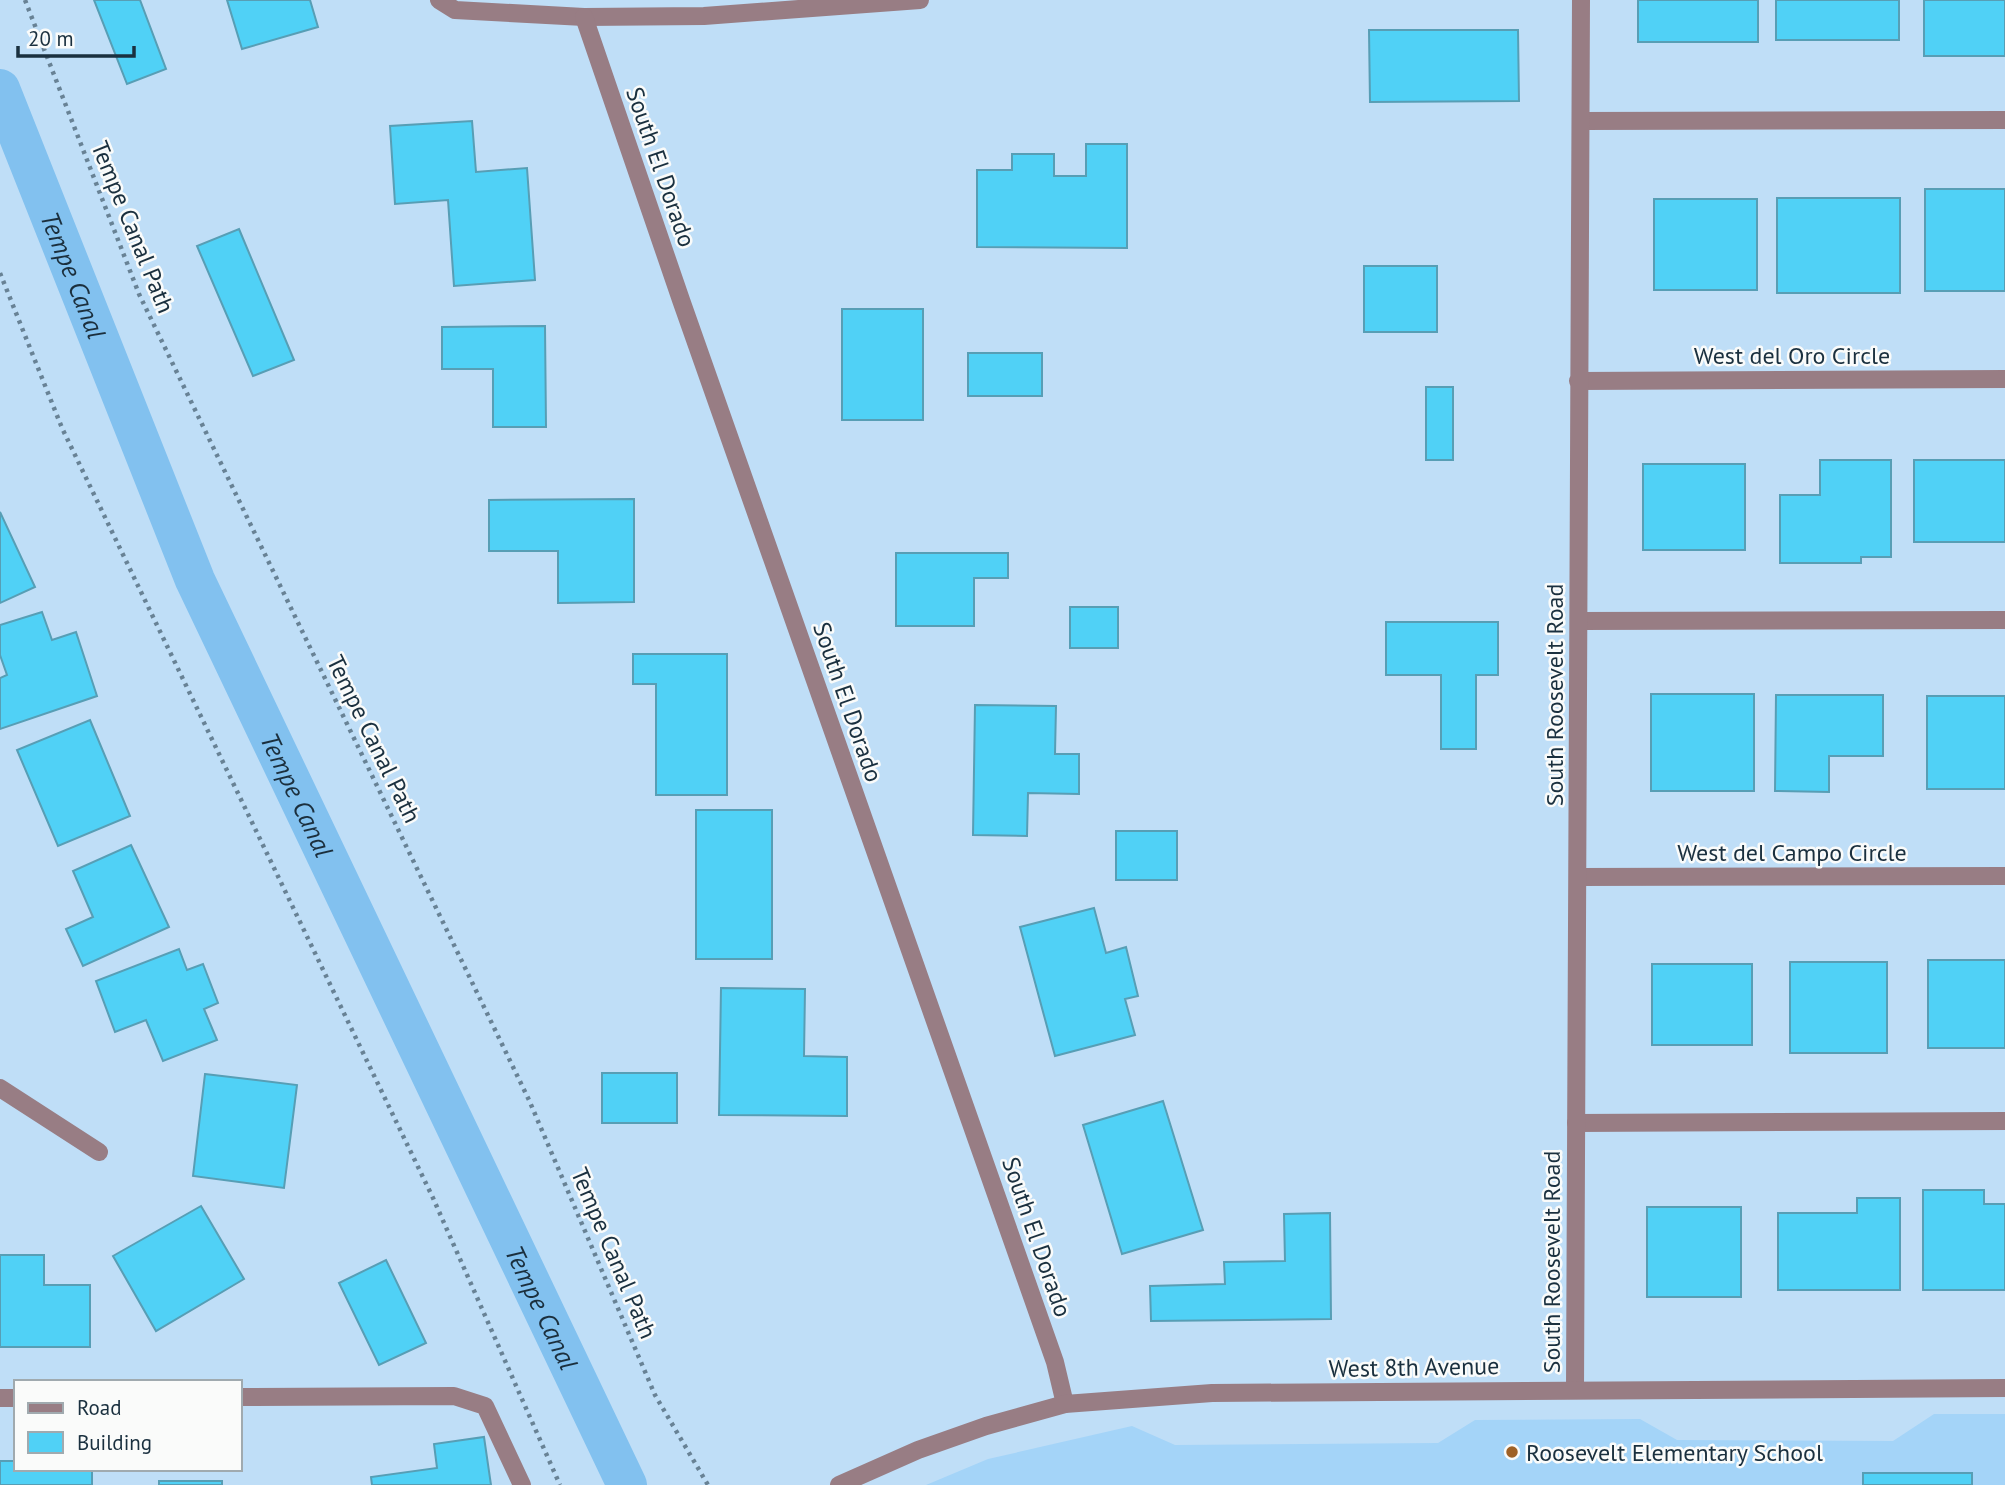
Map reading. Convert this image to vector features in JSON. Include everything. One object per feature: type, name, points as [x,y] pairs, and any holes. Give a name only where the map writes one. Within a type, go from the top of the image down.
[{"type":"street","points":[[439,0],[455,10],[584,17],[703,8],[920,0]]},
{"type":"street","name":"South Roosevelt Road","points":[[1575,1390],[1581,0]]},
{"type":"street","name":"South El Dorado","points":[[584,17],[1055,1362],[1065,1404]]},
{"type":"street","points":[[1581,121],[2005,120]]},
{"type":"street","name":"West del Oro Circle","points":[[1578,381],[2005,379]]},
{"type":"street","points":[[1579,621],[2005,620]]},
{"type":"street","name":"West del Campo Circle","points":[[1578,877],[2005,876]]},
{"type":"street","points":[[0,1088],[99,1152]]},
{"type":"street","points":[[1576,1123],[2005,1121]]},
{"type":"street","name":"West 8th Avenue","points":[[839,1485],[918,1450],[986,1426],[1065,1404],[1212,1393],[2005,1388]]},
{"type":"street","points":[[242,1397],[454,1396],[485,1406],[522,1485]]},
{"type":"path","name":"Tempe Canal Path","points":[[25,0],[139,294],[529,1100],[655,1395],[708,1485]]},
{"type":"path","points":[[0,273],[62,428],[433,1198],[560,1485]]},
{"type":"shaded area","name":"Roosevelt Elementary School","points":[[1934,1414],[2005,1414],[2005,1485],[926,1485],[988,1459],[1132,1426],[1175,1445],[1438,1443],[1475,1420],[1640,1419],[1677,1440],[1893,1441]]},
{"type":"building","points":[[94,0],[140,0],[166,69],[127,84]]},
{"type":"building","points":[[227,0],[310,0],[318,27],[242,49]]},
{"type":"building","points":[[1638,0],[1758,0],[1758,42],[1638,42]]},
{"type":"building","points":[[1776,0],[1899,0],[1899,40],[1776,40]]},
{"type":"building","points":[[1924,0],[2005,0],[2005,56],[1924,56]]},
{"type":"building","points":[[1369,30],[1518,30],[1519,101],[1370,102]]},
{"type":"building","points":[[472,121],[476,172],[527,168],[535,280],[454,286],[448,200],[395,204],[390,126]]},
{"type":"building","points":[[1086,144],[1127,144],[1127,248],[977,247],[977,170],[1012,170],[1012,154],[1054,154],[1054,176],[1086,176]]},
{"type":"building","points":[[1925,189],[2005,189],[2005,291],[1925,291]]},
{"type":"building","points":[[1777,198],[1900,198],[1900,293],[1777,293]]},
{"type":"building","points":[[1654,199],[1757,199],[1757,290],[1654,290]]},
{"type":"building","points":[[239,229],[294,360],[253,376],[197,246]]},
{"type":"building","points":[[1364,266],[1437,266],[1437,332],[1364,332]]},
{"type":"building","points":[[842,309],[923,309],[923,420],[842,420]]},
{"type":"building","points":[[545,326],[546,427],[493,427],[493,369],[442,369],[442,327]]},
{"type":"building","points":[[968,353],[1042,353],[1042,396],[968,396]]},
{"type":"building","points":[[1426,387],[1453,387],[1453,460],[1426,460]]},
{"type":"building","points":[[1820,460],[1891,460],[1891,557],[1861,557],[1861,563],[1780,563],[1780,495],[1820,495]]},
{"type":"building","points":[[1914,460],[2005,460],[2005,542],[1914,542]]},
{"type":"building","points":[[1643,464],[1745,464],[1745,550],[1643,550]]},
{"type":"building","points":[[634,499],[634,602],[558,603],[558,551],[489,551],[489,500]]},
{"type":"building","points":[[0,512],[35,587],[0,603]]},
{"type":"building","points":[[896,553],[1008,553],[1008,578],[974,578],[974,626],[896,626]]},
{"type":"building","points":[[1070,607],[1118,607],[1118,648],[1070,648]]},
{"type":"building","points":[[42,612],[52,640],[76,632],[97,696],[0,729],[0,678],[7,675],[0,655],[0,625]]},
{"type":"building","points":[[1386,622],[1498,622],[1498,675],[1476,675],[1476,749],[1441,749],[1441,675],[1386,675]]},
{"type":"building","points":[[633,654],[727,654],[727,795],[656,795],[656,684],[633,684]]},
{"type":"building","points":[[1651,694],[1754,694],[1754,791],[1651,791]]},
{"type":"building","points":[[1776,695],[1883,695],[1883,756],[1829,756],[1829,792],[1775,791]]},
{"type":"building","points":[[1927,696],[2005,696],[2005,789],[1927,789]]},
{"type":"building","points":[[975,705],[1056,706],[1055,754],[1079,754],[1079,794],[1028,793],[1027,836],[973,835]]},
{"type":"building","points":[[90,720],[130,816],[58,846],[17,750]]},
{"type":"building","points":[[696,810],[772,810],[772,959],[696,959]]},
{"type":"building","points":[[1116,831],[1177,831],[1177,880],[1116,880]]},
{"type":"building","points":[[131,845],[169,927],[83,966],[66,929],[93,917],[73,871]]},
{"type":"building","points":[[1094,908],[1106,953],[1126,947],[1138,996],[1125,999],[1135,1035],[1055,1056],[1020,927]]},
{"type":"building","points":[[179,949],[187,970],[203,964],[218,1003],[204,1009],[217,1040],[163,1061],[146,1020],[115,1032],[96,981]]},
{"type":"building","points":[[1928,960],[2005,960],[2005,1048],[1928,1048]]},
{"type":"building","points":[[1790,962],[1887,962],[1887,1053],[1790,1053]]},
{"type":"building","points":[[1652,964],[1752,964],[1752,1045],[1652,1045]]},
{"type":"building","points":[[721,988],[805,989],[804,1056],[847,1057],[847,1116],[719,1115]]},
{"type":"building","points":[[602,1073],[677,1073],[677,1123],[602,1123]]},
{"type":"building","points":[[205,1074],[297,1085],[284,1188],[193,1176]]},
{"type":"building","points":[[1163,1101],[1203,1230],[1122,1254],[1083,1125]]},
{"type":"building","points":[[1923,1190],[1984,1190],[1984,1204],[2005,1204],[2005,1290],[1923,1290]]},
{"type":"building","points":[[1857,1198],[1900,1198],[1900,1290],[1778,1290],[1778,1213],[1857,1213]]},
{"type":"building","points":[[201,1206],[244,1279],[156,1331],[113,1256]]},
{"type":"building","points":[[1647,1207],[1741,1207],[1741,1297],[1647,1297]]},
{"type":"building","points":[[1330,1213],[1331,1319],[1151,1321],[1150,1286],[1225,1284],[1224,1262],[1285,1261],[1284,1214]]},
{"type":"building","points":[[0,1255],[44,1255],[44,1285],[90,1285],[90,1347],[0,1347]]},
{"type":"building","points":[[386,1260],[426,1343],[379,1365],[339,1283]]},
{"type":"building","points":[[484,1437],[491,1485],[372,1485],[371,1477],[437,1468],[434,1444]]},
{"type":"building","points":[[0,1461],[14,1461],[14,1471],[92,1471],[92,1485],[0,1485]]},
{"type":"building","points":[[1863,1473],[1972,1473],[1972,1485],[1863,1485]]},
{"type":"building","points":[[159,1481],[222,1481],[222,1485],[159,1485]]},
{"type":"waterway","name":"Tempe Canal","points":[[0,89],[195,580],[627,1485]]},
{"type":"place","name":"Roosevelt Elementary School","points":[[1512,1452]]}]
